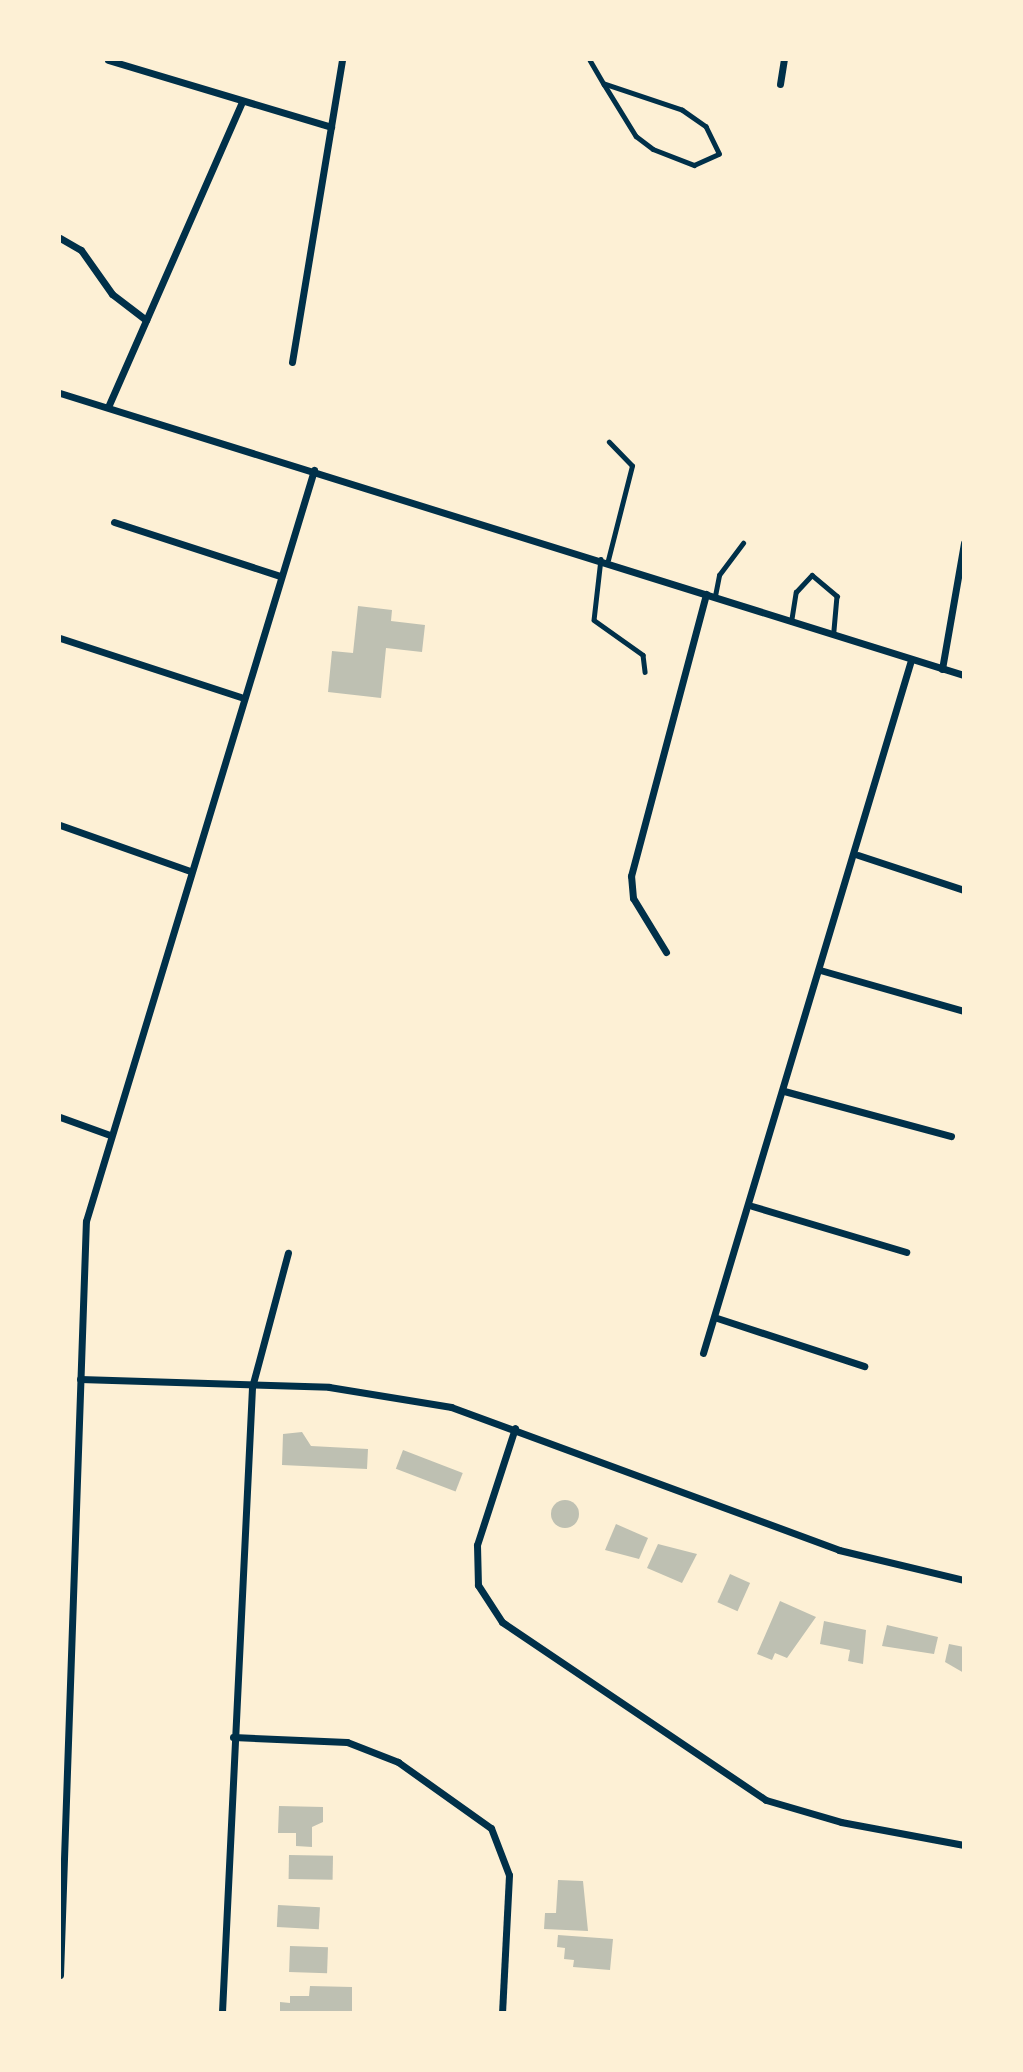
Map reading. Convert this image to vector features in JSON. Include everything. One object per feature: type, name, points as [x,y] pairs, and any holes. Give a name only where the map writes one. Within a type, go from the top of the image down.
[{"type":"street","points":[[108,60],[331,127]]},
{"type":"street","points":[[292,362],[342,60]]},
{"type":"street","points":[[780,84],[784,60]]},
{"type":"street","points":[[108,407],[242,102]]},
{"type":"street","points":[[60,238],[81,250],[112,294],[146,320]]},
{"type":"street","points":[[60,393],[604,559],[791,622],[964,675]]},
{"type":"street","points":[[60,1975],[86,1221],[241,697],[313,470]]},
{"type":"street","points":[[114,522],[280,576]]},
{"type":"street","points":[[942,668],[964,543]]},
{"type":"street","points":[[666,952],[633,898],[631,876],[706,594]]},
{"type":"street","points":[[60,638],[241,697]]},
{"type":"street","points":[[703,1353],[717,1318],[752,1206],[820,970],[858,855],[911,660]]},
{"type":"street","points":[[60,825],[190,871]]},
{"type":"street","points":[[858,855],[964,890]]},
{"type":"street","points":[[820,970],[964,1011]]},
{"type":"street","points":[[784,1091],[951,1136]]},
{"type":"street","points":[[60,1117],[110,1135]]},
{"type":"street","points":[[752,1206],[906,1252]]},
{"type":"street","points":[[222,2012],[233,1737],[252,1387],[288,1253]]},
{"type":"street","points":[[717,1318],[864,1366]]},
{"type":"street","points":[[80,1379],[395,1395],[515,1428],[838,1550],[964,1580]]},
{"type":"street","points":[[515,1428],[477,1545],[478,1585],[502,1622],[766,1800],[841,1822],[964,1845]]},
{"type":"street","points":[[233,1737],[347,1742],[398,1762],[491,1828],[509,1875],[502,2012]]},
{"type":"lane","points":[[590,60],[604,84],[636,136],[674,162],[704,165],[719,153],[706,127],[682,110],[632,88],[604,84]]},
{"type":"lane","points":[[609,442],[632,466],[604,559],[594,620],[643,655],[645,672]]},
{"type":"lane","points":[[715,596],[719,575],[743,543]]},
{"type":"lane","points":[[791,622],[796,592],[812,575],[837,596],[834,633]]},
{"type":"building","points":[[358,606],[392,610],[391,621],[425,625],[422,652],[386,648],[381,698],[328,692],[332,651],[353,653]]},
{"type":"building","points":[[302,1432],[311,1446],[368,1449],[367,1469],[282,1465],[283,1434]]},
{"type":"building","points":[[403,1450],[463,1473],[456,1492],[396,1469]]},
{"type":"building","points":[[565,1500],[575,1504],[579,1514],[575,1524],[565,1528],[555,1524],[551,1514],[555,1504]]},
{"type":"building","points":[[616,1524],[648,1538],[639,1559],[605,1550]]},
{"type":"building","points":[[658,1544],[697,1554],[682,1583],[647,1568]]},
{"type":"building","points":[[730,1574],[750,1583],[737,1611],[717,1602]]},
{"type":"building","points":[[780,1601],[816,1617],[787,1658],[775,1653],[772,1660],[757,1654]]},
{"type":"building","points":[[824,1621],[866,1630],[863,1664],[848,1661],[850,1650],[820,1644]]},
{"type":"building","points":[[887,1625],[938,1637],[934,1654],[882,1646]]},
{"type":"building","points":[[949,1644],[964,1647],[964,1673],[945,1662]]},
{"type":"building","points":[[279,1806],[323,1807],[323,1822],[312,1827],[312,1847],[296,1846],[296,1833],[278,1833]]},
{"type":"building","points":[[289,1855],[333,1856],[333,1880],[289,1879]]},
{"type":"building","points":[[558,1880],[583,1881],[588,1931],[544,1929],[545,1913],[556,1913]]},
{"type":"building","points":[[278,1905],[320,1907],[319,1929],[277,1927]]},
{"type":"building","points":[[558,1935],[613,1939],[610,1970],[573,1967],[574,1960],[564,1959],[565,1948],[557,1947]]},
{"type":"building","points":[[290,1946],[328,1947],[327,1973],[289,1972]]},
{"type":"building","points":[[310,1986],[352,1987],[352,2012],[280,2012],[280,2002],[290,2003],[290,1996],[309,1996]]}]
